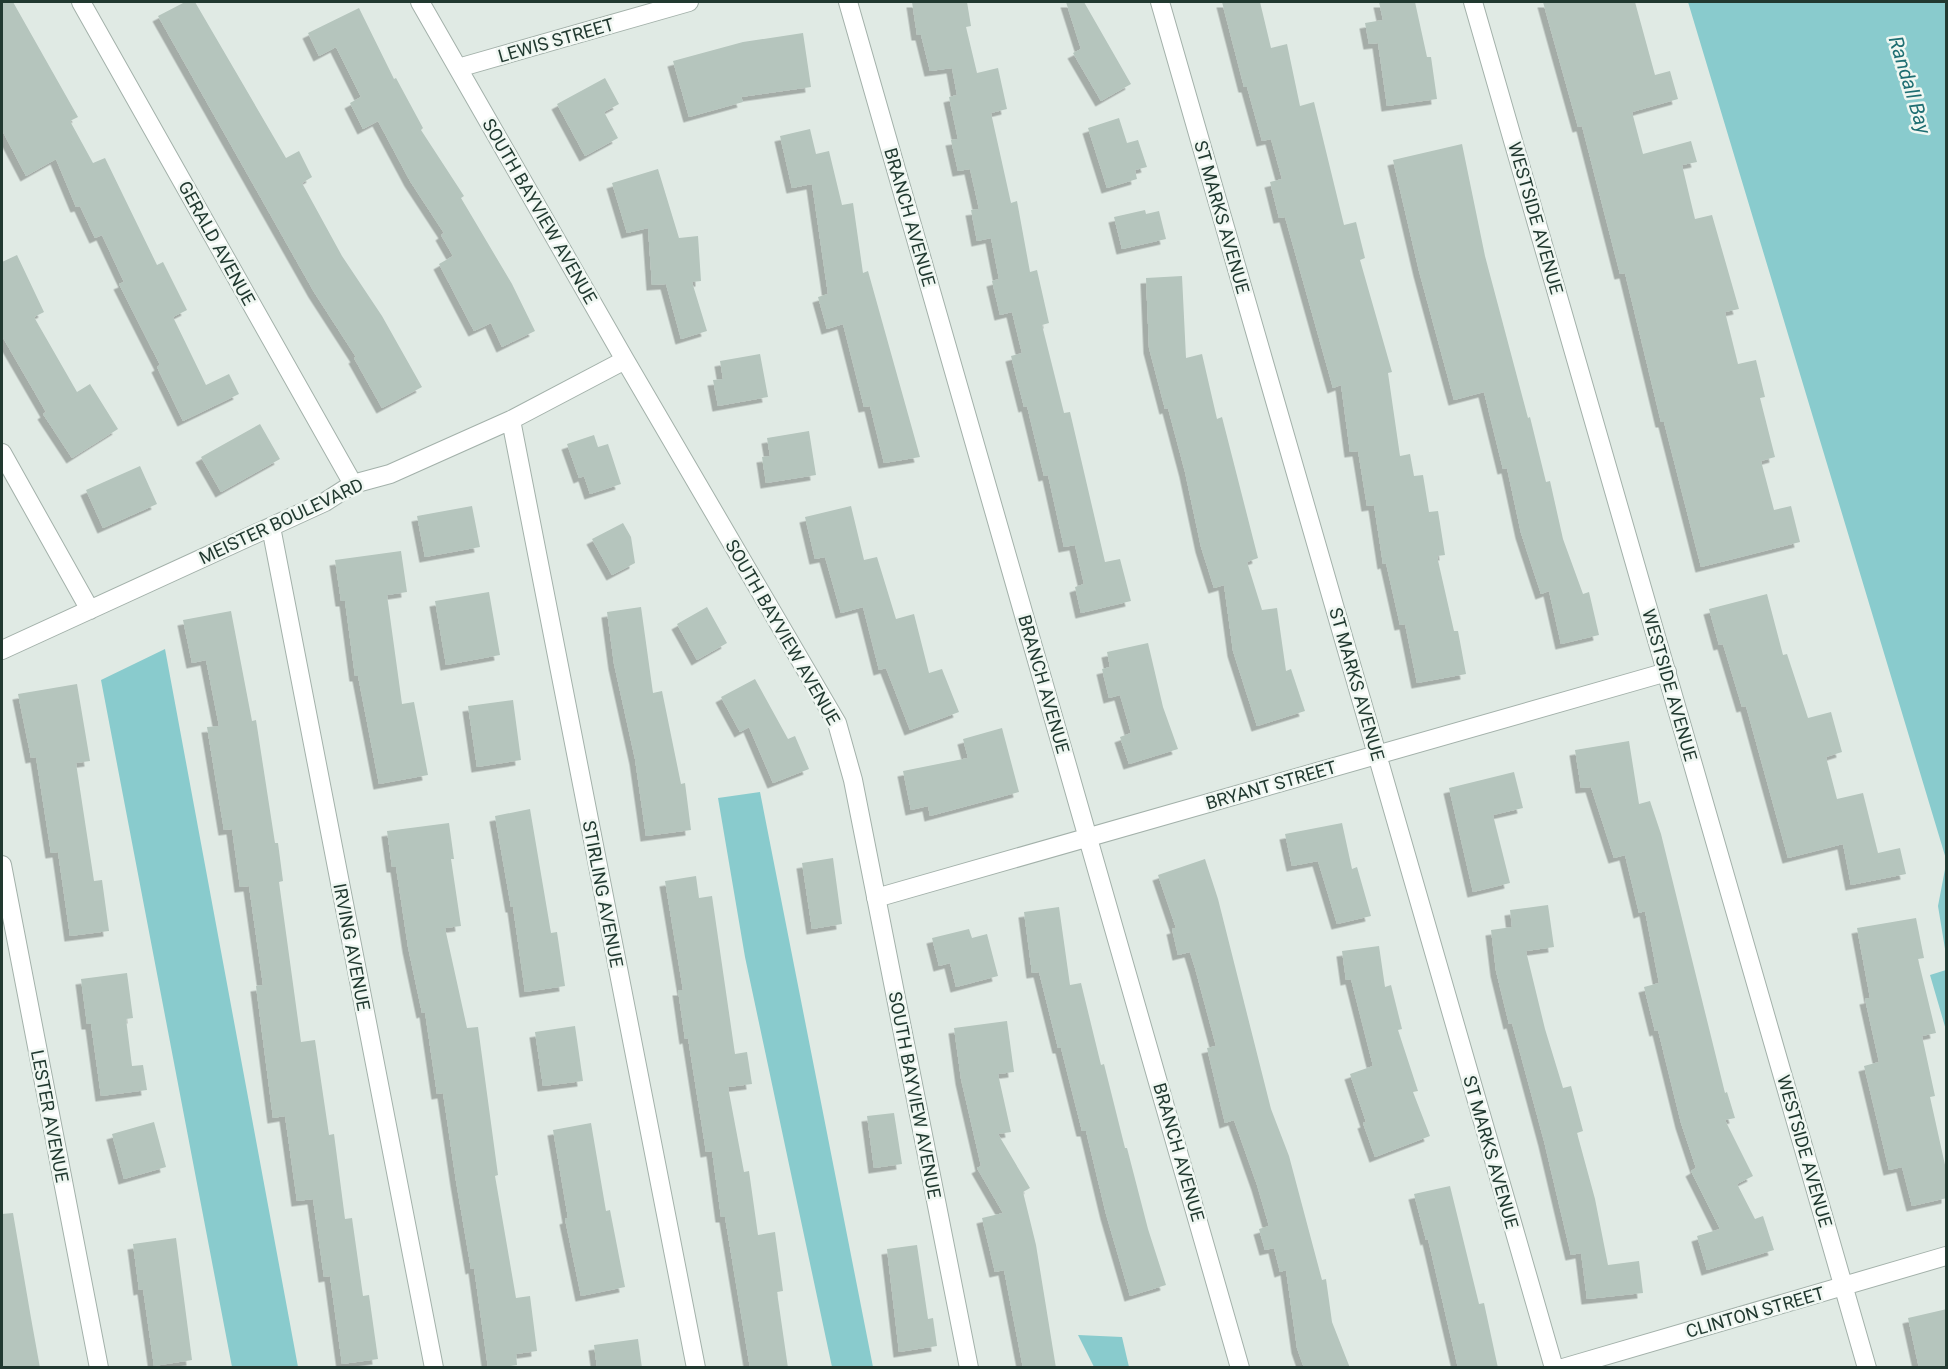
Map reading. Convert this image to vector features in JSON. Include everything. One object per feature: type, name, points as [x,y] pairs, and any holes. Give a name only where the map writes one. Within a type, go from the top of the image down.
[{"type":"street","name":"GERALD AVENUE","points":[[81,2],[354,484]]},
{"type":"street","name":"SOUTH BAYVIEW AVENUE","points":[[420,2],[837,723],[853,780],[969,1368]]},
{"type":"street","name":"LEWIS STREET","points":[[458,68],[689,2]]},
{"type":"street","name":"BRANCH AVENUE","points":[[848,2],[1240,1368]]},
{"type":"street","name":"ST MARKS AVENUE","points":[[1160,2],[1554,1368]]},
{"type":"street","name":"WESTSIDE AVENUE","points":[[1473,2],[1867,1368]]},
{"type":"street","name":"MEISTER BOULEVARD","points":[[2,650],[325,502],[354,484],[390,474],[511,420],[625,360]]},
{"type":"street","name":"STIRLING AVENUE","points":[[511,420],[696,1368]]},
{"type":"street","points":[[2,453],[90,610]]},
{"type":"street","name":"IRVING AVENUE","points":[[271,527],[434,1368]]},
{"type":"street","name":"BRYANT STREET","points":[[876,898],[1667,672]]},
{"type":"street","name":"LESTER AVENUE","points":[[2,865],[99,1368]]},
{"type":"street","name":"CLINTON STREET","points":[[1563,1368],[1947,1256]]},
{"type":"water","name":"Randall Bay","points":[[1688,2],[1946,2],[1946,859]]},
{"type":"water","points":[[165,649],[298,1367],[232,1367],[101,680]]},
{"type":"water","points":[[760,792],[873,1367],[832,1367],[745,957],[718,798]]},
{"type":"water","points":[[1946,864],[1946,955],[1938,906]]},
{"type":"water","points":[[1946,970],[1946,1030],[1930,975]]},
{"type":"water","points":[[1078,1335],[1122,1337],[1129,1367],[1094,1367]]},
{"type":"building","points":[[2,2],[13,2],[78,117],[70,121],[93,163],[105,158],[157,265],[163,262],[187,310],[173,317],[206,385],[229,374],[239,394],[183,421],[157,367],[160,365],[119,284],[124,282],[102,235],[95,238],[80,206],[76,207],[56,159],[26,176],[2,130]]},
{"type":"building","points":[[185,2],[195,2],[286,158],[299,151],[312,177],[302,183],[342,256],[382,316],[422,387],[382,408],[354,358],[356,357],[314,292],[158,16]]},
{"type":"building","points":[[912,2],[967,2],[971,26],[966,27],[977,73],[998,68],[1007,109],[991,113],[1011,203],[1017,201],[1030,272],[1037,270],[1049,323],[1042,325],[1064,413],[1070,412],[1105,562],[1120,559],[1131,601],[1081,613],[1075,587],[1084,584],[1075,545],[1064,547],[1048,475],[1044,476],[1027,406],[1024,407],[1011,356],[1022,353],[1012,312],[1000,315],[992,281],[999,279],[991,238],[977,241],[971,210],[979,209],[970,169],[958,171],[951,140],[958,139],[949,97],[957,95],[952,68],[930,71],[921,35],[917,35]]},
{"type":"building","points":[[1066,2],[1084,2],[1131,84],[1101,101],[1073,53],[1081,49]]},
{"type":"building","points":[[1222,2],[1260,2],[1271,48],[1287,44],[1300,106],[1314,102],[1344,225],[1356,222],[1365,258],[1360,260],[1392,372],[1388,373],[1400,456],[1410,454],[1414,476],[1423,475],[1429,512],[1438,511],[1445,555],[1437,556],[1454,631],[1458,631],[1466,674],[1417,683],[1405,624],[1400,625],[1386,563],[1383,564],[1374,505],[1367,506],[1358,451],[1350,452],[1341,385],[1333,388],[1285,217],[1279,218],[1270,182],[1282,179],[1271,139],[1262,141],[1247,87],[1244,87]]},
{"type":"building","points":[[1379,2],[1415,2],[1427,57],[1431,57],[1437,99],[1387,106],[1378,43],[1369,44],[1365,23],[1383,20]]},
{"type":"building","points":[[1543,2],[1635,2],[1655,75],[1670,71],[1678,99],[1632,112],[1643,154],[1691,141],[1697,162],[1682,165],[1695,219],[1712,215],[1739,309],[1725,312],[1738,364],[1756,360],[1765,397],[1760,398],[1775,457],[1761,461],[1774,510],[1791,506],[1800,542],[1701,567],[1664,422],[1661,422],[1625,273],[1620,274],[1582,126],[1578,127]]},
{"type":"building","points":[[359,8],[394,79],[396,78],[423,128],[421,130],[464,196],[461,198],[512,284],[535,331],[502,347],[491,323],[474,331],[439,264],[453,256],[441,235],[444,233],[410,181],[378,121],[363,129],[350,103],[361,97],[336,47],[319,56],[308,33]]},
{"type":"building","points":[[803,33],[811,87],[741,97],[743,102],[689,117],[673,61],[743,42]]},
{"type":"building","points":[[605,78],[619,104],[604,112],[618,138],[585,156],[557,104]]},
{"type":"building","points":[[1119,118],[1127,143],[1138,140],[1147,167],[1135,170],[1137,179],[1107,188],[1088,128]]},
{"type":"building","points":[[810,129],[816,154],[829,151],[842,205],[853,203],[863,273],[868,271],[920,457],[884,463],[870,406],[864,407],[843,324],[827,329],[818,297],[828,294],[812,184],[792,188],[780,136]]},
{"type":"building","points":[[1462,144],[1485,256],[1528,418],[1530,417],[1546,482],[1550,481],[1563,539],[1583,594],[1589,592],[1599,635],[1561,644],[1549,591],[1541,594],[1521,533],[1507,468],[1503,469],[1484,392],[1454,400],[1419,271],[1393,160]]},
{"type":"building","points":[[658,169],[679,238],[698,236],[701,281],[692,282],[707,331],[681,339],[666,284],[652,285],[648,228],[627,233],[612,183]]},
{"type":"building","points":[[1145,210],[1146,214],[1159,211],[1166,239],[1122,249],[1114,217]]},
{"type":"building","points":[[17,255],[44,312],[34,317],[77,392],[90,384],[118,429],[72,458],[43,414],[46,412],[2,336],[2,262]]},
{"type":"building","points":[[1182,276],[1186,358],[1202,354],[1217,419],[1222,417],[1258,558],[1247,562],[1262,610],[1277,608],[1286,671],[1291,669],[1305,711],[1257,726],[1233,651],[1224,585],[1214,588],[1201,547],[1185,472],[1149,348],[1146,278]]},
{"type":"building","points":[[760,354],[768,397],[718,406],[713,380],[723,379],[720,361]]},
{"type":"building","points":[[260,424],[280,459],[221,492],[201,457]]},
{"type":"building","points":[[809,431],[816,475],[766,483],[762,457],[770,456],[767,438]]},
{"type":"building","points":[[594,435],[598,447],[608,444],[621,484],[590,494],[584,476],[579,478],[567,444]]},
{"type":"building","points":[[140,466],[157,504],[103,528],[86,490]]},
{"type":"building","points":[[472,506],[480,547],[425,557],[417,516]]},
{"type":"building","points":[[851,506],[864,560],[877,557],[896,619],[914,614],[929,673],[942,669],[959,712],[910,730],[886,668],[879,670],[863,607],[841,613],[825,557],[815,559],[805,517]]},
{"type":"building","points":[[623,523],[631,537],[635,563],[612,575],[592,539]]},
{"type":"building","points":[[401,551],[407,592],[387,595],[402,704],[414,702],[428,775],[379,784],[358,676],[355,676],[345,601],[341,601],[335,560]]},
{"type":"building","points":[[489,592],[500,655],[446,665],[435,601]]},
{"type":"building","points":[[1767,594],[1783,655],[1787,654],[1808,718],[1831,712],[1842,752],[1826,757],[1837,799],[1863,793],[1878,853],[1900,848],[1906,874],[1851,885],[1843,844],[1788,858],[1746,706],[1742,707],[1723,644],[1719,645],[1709,609]]},
{"type":"building","points":[[641,607],[653,693],[662,691],[681,784],[685,783],[691,830],[646,836],[635,759],[614,664],[607,612]]},
{"type":"building","points":[[707,607],[727,643],[697,660],[677,624]]},
{"type":"building","points":[[231,611],[252,721],[256,720],[275,843],[278,843],[283,881],[279,882],[301,1042],[315,1040],[329,1135],[334,1134],[345,1219],[352,1218],[363,1296],[369,1295],[378,1359],[342,1364],[330,1276],[324,1277],[313,1199],[297,1201],[285,1116],[273,1118],[256,986],[263,985],[249,886],[240,887],[232,829],[224,830],[207,727],[219,726],[206,660],[192,663],[183,620]]},
{"type":"building","points":[[1148,643],[1163,707],[1178,749],[1129,764],[1120,737],[1131,733],[1120,695],[1109,698],[1102,669],[1110,667],[1107,652]]},
{"type":"building","points":[[755,679],[788,739],[795,736],[809,769],[773,783],[749,727],[740,732],[721,697]]},
{"type":"building","points":[[77,684],[90,761],[76,763],[94,881],[102,880],[109,931],[70,936],[58,852],[51,853],[36,757],[31,758],[18,694]]},
{"type":"building","points":[[513,700],[521,760],[477,767],[468,706]]},
{"type":"building","points":[[1002,728],[1019,792],[930,816],[928,806],[911,810],[903,771],[968,758],[963,739]]},
{"type":"building","points":[[1629,741],[1639,804],[1650,801],[1661,834],[1725,1093],[1727,1092],[1735,1118],[1725,1120],[1753,1176],[1737,1184],[1755,1219],[1763,1216],[1774,1250],[1707,1270],[1697,1236],[1720,1229],[1691,1171],[1696,1168],[1681,1123],[1658,1030],[1655,1031],[1644,987],[1659,983],[1645,911],[1639,913],[1625,855],[1614,858],[1591,787],[1581,788],[1575,750]]},
{"type":"building","points":[[1514,772],[1523,808],[1493,815],[1510,883],[1473,892],[1449,788]]},
{"type":"building","points":[[530,809],[551,933],[557,932],[565,986],[525,992],[513,907],[511,907],[495,816]]},
{"type":"building","points":[[449,823],[454,859],[451,859],[461,926],[445,928],[467,1028],[478,1027],[498,1175],[495,1176],[516,1298],[530,1296],[537,1351],[516,1354],[517,1365],[497,1368],[488,1368],[474,1268],[471,1269],[443,1093],[437,1094],[425,1012],[422,1013],[408,947],[396,867],[392,867],[387,831]]},
{"type":"building","points":[[1342,823],[1352,869],[1357,867],[1371,916],[1337,924],[1318,861],[1292,866],[1285,834]]},
{"type":"building","points":[[833,858],[842,924],[812,929],[802,863]]},
{"type":"building","points":[[1205,859],[1218,899],[1271,1109],[1289,1156],[1322,1280],[1326,1279],[1332,1322],[1350,1368],[1304,1368],[1297,1348],[1286,1270],[1280,1272],[1274,1248],[1265,1250],[1259,1229],[1269,1226],[1257,1185],[1234,1120],[1225,1123],[1207,1048],[1216,1046],[1195,968],[1190,952],[1178,955],[1172,929],[1176,928],[1158,875]]},
{"type":"building","points":[[696,876],[699,898],[712,896],[735,1054],[747,1052],[752,1084],[728,1087],[744,1172],[749,1171],[758,1235],[775,1232],[783,1291],[777,1292],[788,1368],[750,1368],[725,1217],[721,1217],[712,1151],[706,1152],[688,1038],[685,1039],[678,990],[683,990],[665,881]]},
{"type":"building","points":[[1548,905],[1554,947],[1526,951],[1545,1029],[1563,1088],[1571,1086],[1583,1131],[1577,1133],[1595,1199],[1608,1265],[1639,1261],[1643,1293],[1587,1299],[1581,1253],[1571,1255],[1544,1141],[1512,1023],[1509,1024],[1496,971],[1491,930],[1512,927],[1510,910]]},
{"type":"building","points":[[1059,907],[1070,985],[1081,983],[1101,1065],[1104,1064],[1125,1148],[1127,1148],[1148,1229],[1166,1285],[1130,1296],[1106,1214],[1086,1131],[1082,1131],[1061,1048],[1058,1048],[1039,972],[1032,973],[1024,912]]},
{"type":"building","points":[[1916,918],[1924,958],[1918,959],[1936,1033],[1922,1036],[1935,1096],[1930,1097],[1947,1174],[1947,1198],[1912,1206],[1902,1167],[1889,1170],[1864,1066],[1879,1062],[1865,999],[1870,998],[1857,928]]},
{"type":"building","points":[[969,929],[972,938],[987,934],[998,976],[956,987],[950,963],[939,966],[932,938]]},
{"type":"building","points":[[1379,946],[1385,987],[1391,985],[1402,1029],[1398,1030],[1418,1091],[1413,1092],[1430,1136],[1375,1157],[1350,1074],[1373,1066],[1351,979],[1346,980],[1342,951]]},
{"type":"building","points":[[127,973],[133,1018],[126,1019],[132,1066],[143,1065],[147,1090],[101,1096],[91,1024],[87,1024],[81,979]]},
{"type":"building","points":[[1007,1021],[1014,1072],[998,1074],[1011,1132],[998,1134],[1030,1188],[1023,1192],[1036,1245],[1056,1368],[1023,1368],[1004,1270],[995,1272],[982,1218],[1003,1213],[977,1168],[981,1166],[961,1079],[954,1028]]},
{"type":"building","points":[[575,1026],[583,1081],[543,1086],[535,1032]]},
{"type":"building","points":[[894,1113],[902,1164],[874,1168],[867,1116]]},
{"type":"building","points":[[154,1122],[166,1167],[124,1179],[112,1134]]},
{"type":"building","points":[[591,1123],[606,1211],[610,1210],[625,1287],[581,1296],[565,1219],[568,1218],[553,1130]]},
{"type":"building","points":[[1450,1186],[1479,1304],[1484,1303],[1498,1368],[1458,1368],[1428,1239],[1426,1240],[1414,1194]]},
{"type":"building","points":[[13,1213],[40,1368],[2,1368],[2,1214]]},
{"type":"building","points":[[176,1238],[192,1360],[154,1366],[143,1289],[139,1290],[133,1244]]},
{"type":"building","points":[[917,1245],[928,1319],[933,1318],[937,1346],[899,1352],[887,1249]]},
{"type":"building","points":[[1947,1309],[1947,1368],[1919,1368],[1908,1318]]},
{"type":"building","points":[[638,1339],[642,1368],[597,1368],[594,1345]]}]
